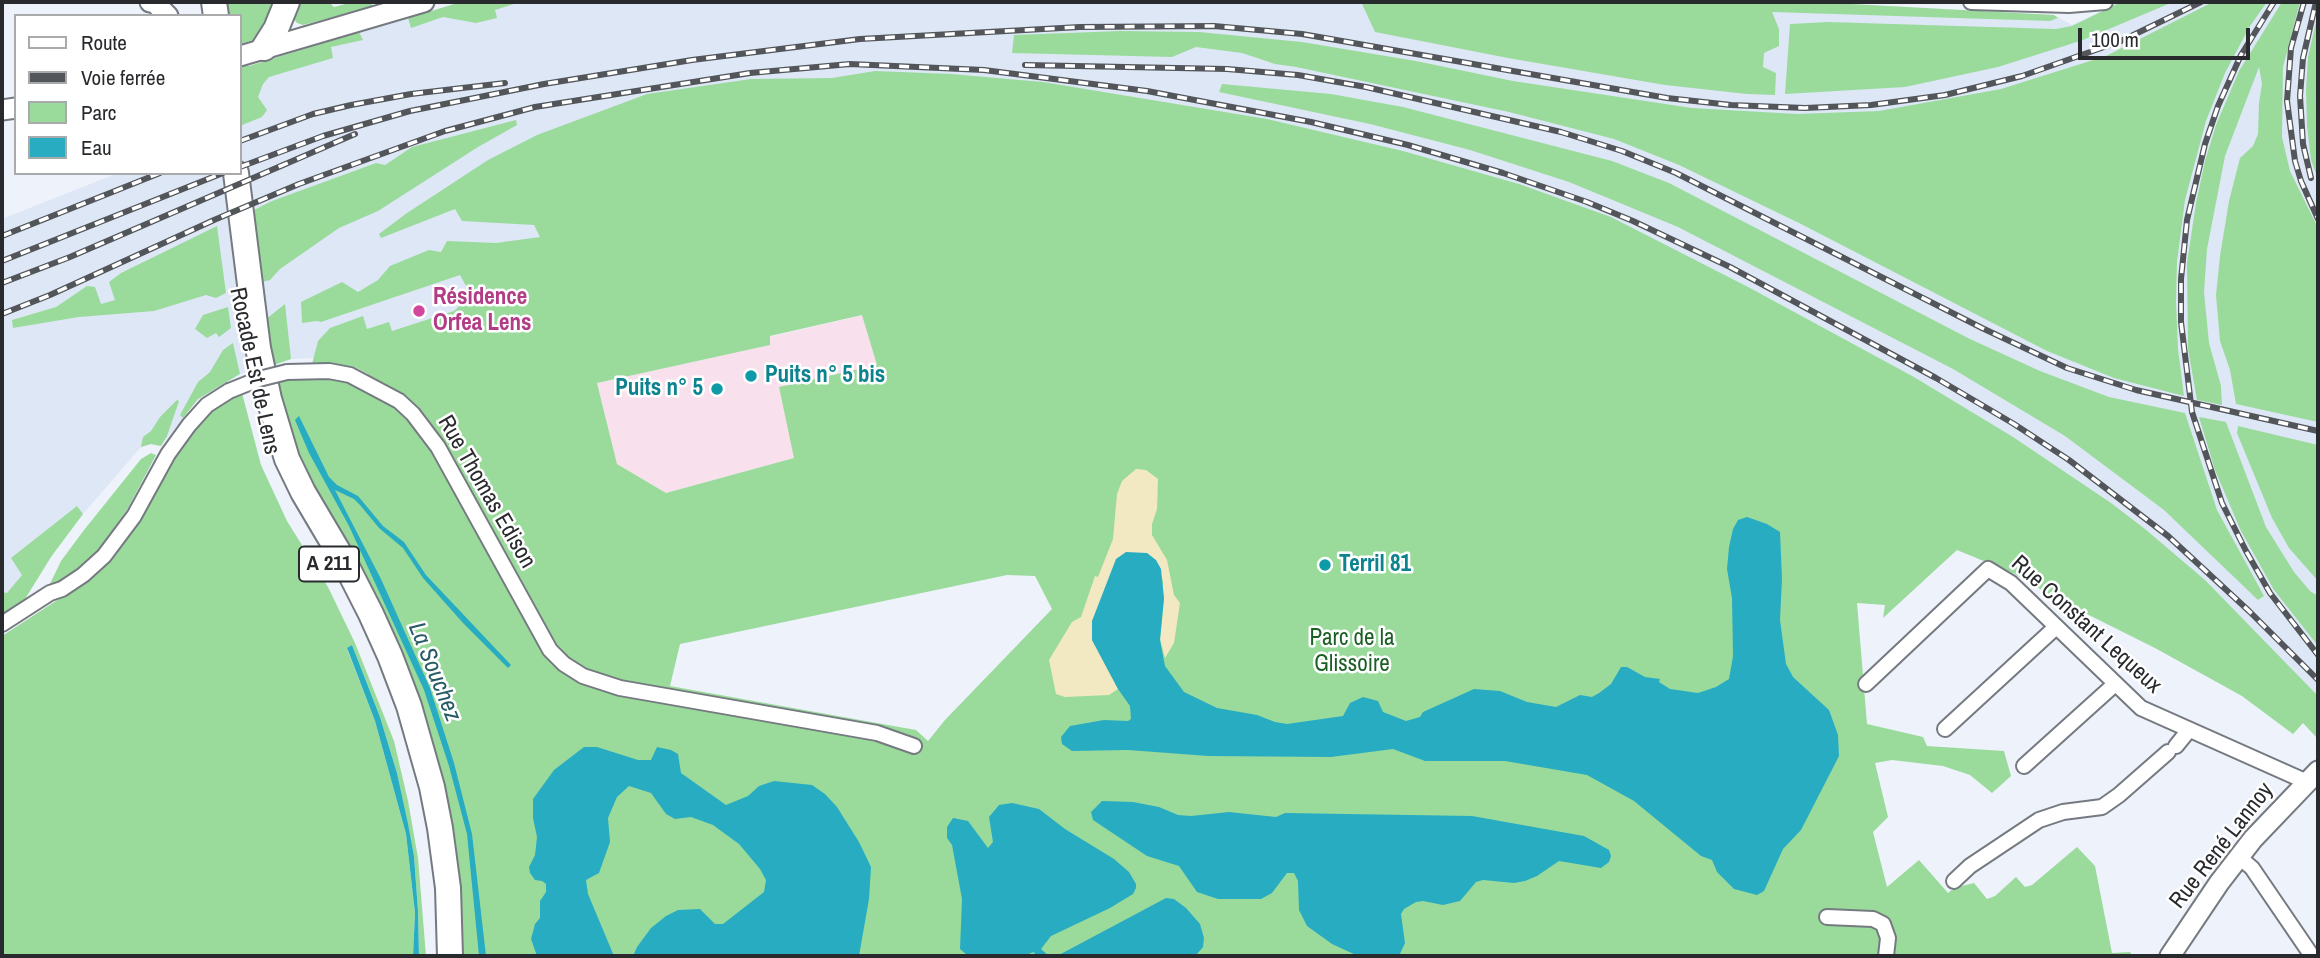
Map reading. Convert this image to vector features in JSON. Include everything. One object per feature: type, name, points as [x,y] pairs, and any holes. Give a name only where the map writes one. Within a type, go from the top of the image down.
[{"type":"highway","points":[[285,8],[288,29],[296,37]]},
{"type":"highway","points":[[264,48],[285,8]]},
{"type":"highway","name":"Rocade Est de Lens","points":[[220,175],[246,350],[263,431],[273,464],[343,587],[396,712],[422,820],[435,916],[448,953]]},
{"type":"highway","name":"Rocade Est de Lens","points":[[236,175],[258,348],[269,399],[287,460],[371,614],[390,656],[432,787],[448,888],[448,953]]},
{"type":"street","points":[[150,2],[155,3],[166,14]]},
{"type":"street","points":[[242,55],[296,37],[424,2]]},
{"type":"street","points":[[1971,2],[2069,5],[2105,2]]},
{"type":"street","name":"Rue Thomas Edison","points":[[2,624],[83,575],[112,546],[134,516],[168,454],[207,405],[229,391],[259,379],[287,372],[329,371],[351,375],[399,401],[425,428],[550,650],[564,664],[598,682],[877,733],[914,746]]},
{"type":"street","name":"Rue Constant Lequeux","points":[[1866,684],[1988,569],[2011,583],[2141,708],[2189,730],[2313,776]]},
{"type":"street","points":[[1945,729],[2056,627]]},
{"type":"street","points":[[2024,766],[2115,684]]},
{"type":"street","points":[[1954,881],[1970,866],[2039,820],[2063,812],[2102,807],[2172,749],[2189,730]]},
{"type":"street","name":"Rue René Lannoy","points":[[2170,956],[2239,856],[2265,824],[2313,776]]},
{"type":"street","points":[[2239,856],[2252,868],[2312,956]]},
{"type":"street","points":[[1827,917],[1873,919],[1883,924],[1888,938],[1886,956]]},
{"type":"shaded area","points":[[461,2],[1814,2],[2054,15],[2072,25],[2121,2],[2318,2],[2318,739],[2303,723],[2293,734],[2242,696],[2155,648],[2059,600],[2013,573],[1957,550],[1091,280],[406,354],[291,359],[240,374],[198,399],[161,446],[151,444],[141,447],[83,514],[2,617],[2,219],[113,175],[242,175],[242,125],[255,120],[249,66]]},
{"type":"shaded area","points":[[863,315],[877,365],[779,387],[795,458],[666,493],[617,464],[597,383],[770,345],[770,337]]},
{"type":"green space","points":[[226,2],[281,2],[264,37],[242,43],[242,14],[227,14]]},
{"type":"green space","points":[[291,2],[329,2],[334,7],[353,2],[372,2],[372,7],[303,25],[293,18]]},
{"type":"green space","points":[[461,2],[520,2],[495,10],[497,18],[476,23],[443,17],[411,28],[408,18]]},
{"type":"green space","points":[[1322,2],[1814,2],[2054,15],[2058,18],[2050,21],[1772,12],[1779,29],[1779,46],[1764,53],[1763,67],[1776,73],[1775,95],[1665,85],[1375,32],[1362,4]]},
{"type":"green space","points":[[2121,2],[2173,2],[2083,40],[1998,67],[1905,87],[1785,94],[1790,24],[1828,22],[2056,29],[2072,26]]},
{"type":"green space","points":[[2213,2],[2267,2],[2250,26],[2225,73],[2206,121],[2185,200],[2177,262],[2176,302],[2184,396],[2114,378],[2047,351],[1801,224],[1679,165],[1614,139],[1509,112],[1275,64],[1242,53],[1196,47],[1172,57],[1012,53],[1014,35],[1120,31],[1199,32],[1302,42],[1513,81],[1692,108],[1797,114],[1879,111],[2001,89],[2106,56]]},
{"type":"green space","points":[[2282,2],[2300,2],[2283,67],[2282,137],[2290,171],[2318,228],[2318,422],[2236,404],[2230,370],[2220,341],[2216,295],[2220,256],[2229,201],[2240,158],[2253,146],[2258,134],[2262,84],[2259,67],[2225,156],[2207,249],[2204,292],[2209,343],[2221,386],[2222,405],[2197,400],[2188,349],[2187,263],[2205,161],[2216,125],[2239,71]]},
{"type":"green space","points":[[2318,13],[2318,179],[2311,160],[2306,90],[2308,57]]},
{"type":"green space","points":[[359,32],[363,40],[331,47],[333,58],[269,77],[258,97],[267,110],[262,117],[242,125],[242,62],[249,66]]},
{"type":"green space","name":"Parc de la Glissoire","points":[[875,71],[1043,82],[1267,119],[1403,151],[1519,184],[1611,217],[1750,288],[1914,377],[2013,437],[2111,503],[2205,580],[2318,696],[2318,739],[2303,723],[2293,734],[2242,696],[2155,648],[2059,600],[2013,573],[1957,550],[1883,618],[1885,605],[1857,603],[1867,724],[1923,737],[1927,746],[2004,751],[2011,776],[1992,793],[1970,775],[1943,766],[1892,760],[1875,763],[1888,817],[1873,832],[1887,887],[1919,860],[1948,893],[1954,888],[1974,883],[1987,899],[1995,896],[2016,877],[2025,887],[2032,885],[2077,847],[2095,866],[2112,953],[2130,952],[2132,956],[463,956],[457,859],[445,787],[414,689],[298,462],[277,382],[300,378],[329,378],[353,383],[368,374],[355,367],[312,364],[318,341],[330,328],[363,316],[367,329],[389,322],[392,331],[454,311],[471,295],[460,275],[321,322],[302,323],[301,302],[342,282],[358,292],[378,280],[390,266],[429,250],[441,252],[447,241],[496,243],[540,237],[534,225],[462,221],[455,209],[381,238],[379,234],[488,160],[537,135],[647,94],[751,79],[832,78]],"holes":[[[862,315],[877,365],[779,387],[794,458],[666,493],[617,464],[597,383],[770,345],[770,336]],[[1007,575],[1035,576],[1052,609],[928,741],[916,730],[670,686],[680,644]]]},
{"type":"green space","points":[[1222,84],[1331,94],[1403,107],[1612,161],[1669,183],[1970,339],[2040,371],[2109,397],[2185,413],[2217,510],[2264,596],[2258,600],[2164,510],[2065,436],[1953,369],[1678,227],[1569,182],[1470,150],[1370,124],[1219,92]]},
{"type":"green space","points":[[516,120],[517,125],[378,211],[339,228],[280,269],[270,280],[262,282],[252,211],[272,201],[376,163],[385,165],[412,147]]},
{"type":"green space","points":[[217,226],[226,293],[216,298],[206,295],[154,311],[79,317],[13,328],[12,320],[56,307],[87,286],[95,287],[101,304],[115,300],[109,282],[121,273]]},
{"type":"green space","points":[[285,304],[291,359],[274,365],[265,320]]},
{"type":"green space","points":[[228,307],[231,328],[219,337],[216,333],[207,338],[195,329],[203,315]]},
{"type":"green space","points":[[233,343],[240,374],[198,399],[183,418],[180,415],[198,382],[210,372],[223,350]]},
{"type":"green space","points":[[242,393],[261,465],[287,521],[328,587],[355,643],[394,741],[418,858],[426,956],[419,956],[414,856],[397,773],[380,717],[352,645],[347,649],[375,721],[406,834],[415,913],[413,956],[2,956],[2,636],[62,597],[95,571],[201,418],[218,404]]},
{"type":"green space","points":[[177,400],[179,401],[167,436],[161,446],[151,444],[141,447],[143,437]]},
{"type":"green space","points":[[2199,417],[2226,422],[2266,527],[2294,572],[2310,591],[2318,596],[2318,646],[2274,590],[2241,531],[2215,470]]},
{"type":"green space","points":[[2238,426],[2318,445],[2318,581],[2289,548],[2272,518],[2237,433]]},
{"type":"green space","points":[[151,453],[156,455],[128,508],[104,544],[84,565],[48,588],[61,561],[84,530],[141,459]]},
{"type":"green space","points":[[77,506],[83,514],[51,557],[22,604],[2,617],[2,592],[7,593],[22,575],[11,558]]},
{"type":"sand","points":[[1136,469],[1146,470],[1158,479],[1157,509],[1152,535],[1167,560],[1174,595],[1180,603],[1174,643],[1165,658],[1160,639],[1163,580],[1103,597],[1092,621],[1092,640],[1118,689],[1109,695],[1065,697],[1056,694],[1049,660],[1072,622],[1081,617],[1095,576],[1098,577],[1113,539],[1117,494],[1122,481]]},
{"type":"water","points":[[299,416],[329,477],[337,485],[358,496],[383,526],[404,542],[426,575],[511,665],[508,668],[463,623],[423,578],[403,548],[379,528],[354,499],[335,490],[381,579],[430,688],[454,763],[472,834],[486,956],[479,956],[467,834],[449,766],[424,690],[349,526],[309,453],[295,420]]},
{"type":"water","points":[[1747,517],[1780,532],[1780,620],[1786,664],[1793,677],[1829,710],[1838,735],[1839,756],[1801,830],[1783,849],[1764,891],[1757,895],[1734,889],[1717,872],[1712,860],[1701,856],[1634,801],[1587,775],[1505,761],[1425,761],[1393,749],[1331,757],[1208,756],[1128,750],[1072,751],[1062,744],[1061,737],[1070,726],[1131,719],[1130,706],[1092,640],[1092,621],[1116,559],[1126,552],[1147,553],[1156,560],[1161,569],[1164,598],[1160,640],[1165,666],[1184,692],[1217,708],[1287,724],[1343,716],[1350,703],[1363,697],[1378,701],[1383,712],[1406,721],[1420,717],[1423,712],[1474,689],[1500,691],[1527,702],[1556,707],[1580,695],[1592,697],[1599,693],[1611,684],[1621,667],[1627,667],[1645,677],[1660,679],[1659,682],[1670,689],[1698,693],[1716,687],[1729,679],[1733,656],[1732,598],[1727,569],[1729,547],[1738,520]]},
{"type":"water","points":[[352,645],[380,717],[397,773],[408,824],[414,856],[419,956],[413,956],[415,913],[406,834],[375,721],[347,648]]},
{"type":"water","points":[[584,747],[597,747],[638,760],[651,760],[657,747],[671,750],[678,754],[681,773],[726,805],[748,796],[759,786],[774,781],[812,785],[825,794],[837,807],[871,867],[869,899],[859,956],[633,956],[651,928],[666,916],[678,910],[700,909],[715,924],[723,924],[764,892],[766,880],[739,844],[713,825],[691,817],[675,819],[666,814],[651,793],[629,786],[617,797],[608,818],[610,842],[599,873],[586,880],[588,894],[614,956],[537,956],[531,939],[535,924],[540,918],[540,901],[546,892],[546,884],[535,880],[529,867],[535,855],[537,837],[533,799],[554,770]]},
{"type":"water","points":[[1102,801],[1133,802],[1191,816],[1229,812],[1276,817],[1285,813],[1472,816],[1584,836],[1609,850],[1611,856],[1609,862],[1601,868],[1559,861],[1525,881],[1476,882],[1460,901],[1443,905],[1416,902],[1401,914],[1405,943],[1399,956],[1358,956],[1332,944],[1307,926],[1299,910],[1298,881],[1294,873],[1287,873],[1272,893],[1261,899],[1218,899],[1197,892],[1179,866],[1147,856],[1093,820],[1091,812]]},
{"type":"water","points":[[1012,803],[1039,809],[1065,829],[1114,859],[1129,872],[1136,888],[1133,894],[1110,908],[1051,936],[1041,949],[1049,956],[1035,956],[1034,952],[1023,956],[967,955],[960,949],[962,899],[952,845],[947,838],[947,827],[953,818],[968,821],[988,848],[993,842],[989,817],[999,805]]},
{"type":"water","points":[[1166,898],[1174,899],[1186,908],[1200,924],[1204,938],[1203,947],[1197,954],[1057,956]]},
{"type":"railway","points":[[242,166],[323,136],[410,111],[544,84],[692,60],[860,39],[1080,27],[1214,26],[1302,34],[1667,98],[1731,105],[1805,108],[1871,105],[1945,95],[2022,76],[2121,41],[2201,2]]},
{"type":"railway","points":[[2274,2],[2241,55],[2218,106],[2205,144],[2187,220],[2181,279],[2181,322],[2192,412],[2222,503],[2270,593],[2318,655]]},
{"type":"railway","points":[[2304,2],[2291,48],[2287,101],[2295,161],[2318,219]]},
{"type":"railway","points":[[2311,178],[2303,144],[2300,96],[2303,58],[2316,2]]},
{"type":"railway","points":[[2,314],[299,184],[445,131],[535,107],[750,73],[850,64],[984,70],[1147,91],[1311,122],[1408,145],[1503,173],[1633,221],[1730,267],[1936,378],[2069,460],[2168,536],[2318,680]]},
{"type":"railway","points":[[1025,65],[1227,69],[1298,75],[1366,87],[1561,132],[1622,151],[1676,173],[1982,328],[2067,368],[2136,390],[2318,431]]},
{"type":"railway","points":[[242,140],[313,114],[351,105],[411,94],[505,83]]},
{"type":"railway","points":[[2,283],[70,257],[355,134]]},
{"type":"railway","points":[[2,236],[155,175]]},
{"type":"railway","points":[[2,261],[218,175]]},
{"type":"place","name":"Résidence Orfea Lens","points":[[419,311]]},
{"type":"place","name":"Puits n° 5 bis","points":[[751,376]]},
{"type":"place","name":"Puits n° 5","points":[[717,389]]},
{"type":"place","name":"Terril 81","points":[[1325,565]]},
{"type":"water label","name":"La Souchez","points":[[434,672]]}]
